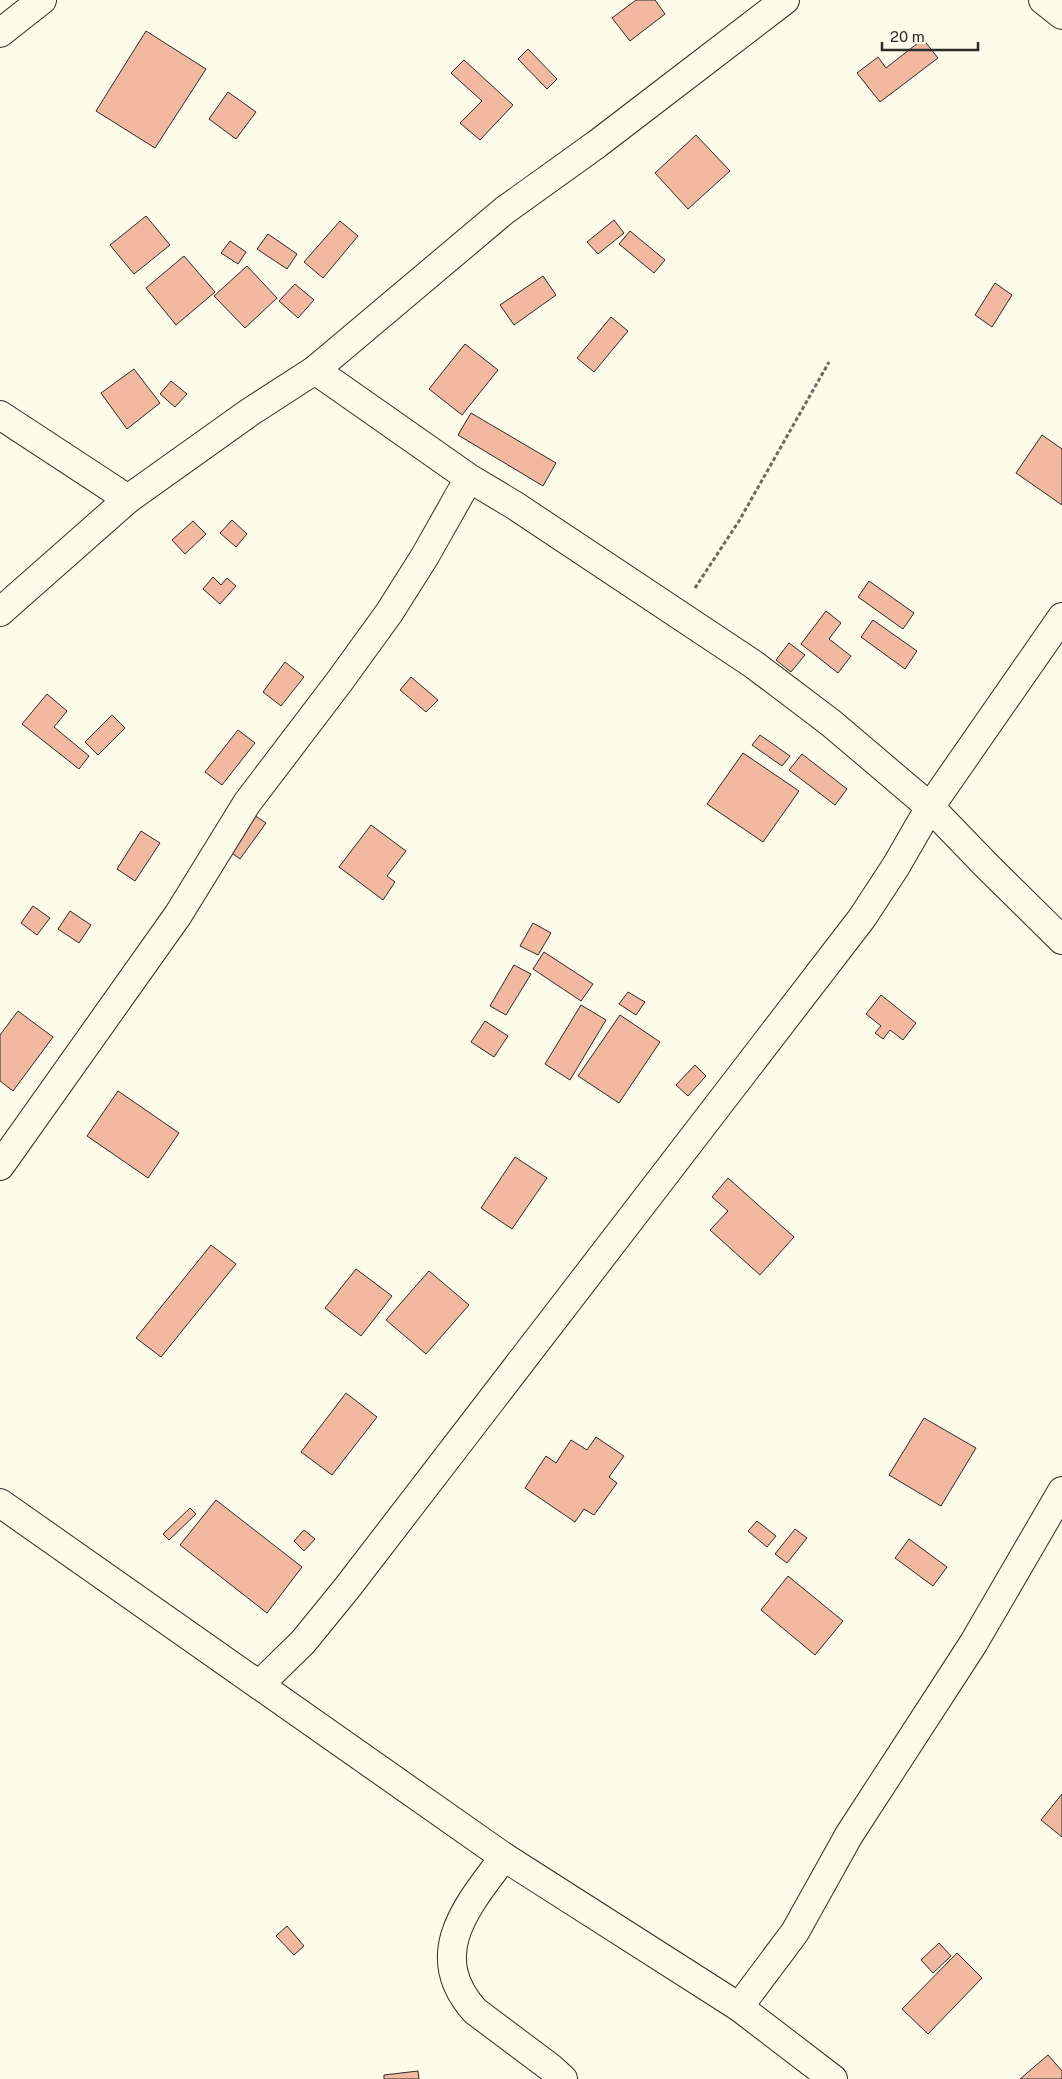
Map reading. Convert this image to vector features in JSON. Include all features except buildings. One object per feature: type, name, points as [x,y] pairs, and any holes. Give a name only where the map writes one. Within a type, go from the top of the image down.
[{"type":"street","points":[[0,33],[42,0]]},
{"type":"street","points":[[0,612],[128,498],[250,412],[315,370],[505,210],[605,138],[785,0]]},
{"type":"street","points":[[1043,0],[1062,15]]},
{"type":"street","points":[[315,370],[469,478],[514,505],[753,664],[831,723],[930,807],[1062,940]]},
{"type":"street","points":[[0,415],[128,498]]},
{"type":"street","points":[[0,1166],[178,915],[247,803],[384,620],[425,556],[469,478]]},
{"type":"street","points":[[259,1685],[303,1642],[347,1588],[862,918],[896,866],[930,807],[1062,617]]},
{"type":"street","points":[[739,2006],[795,1932],[849,1835],[973,1644],[1062,1491]]},
{"type":"street","points":[[0,1503],[504,1857],[739,2006],[833,2079]]},
{"type":"street","points":[[504,1857],[467,1906],[459,1922],[453,1944],[453,1969],[460,1988],[475,2011],[563,2079]]},
{"type":"path","points":[[678,614],[739,520],[829,362]]}]
